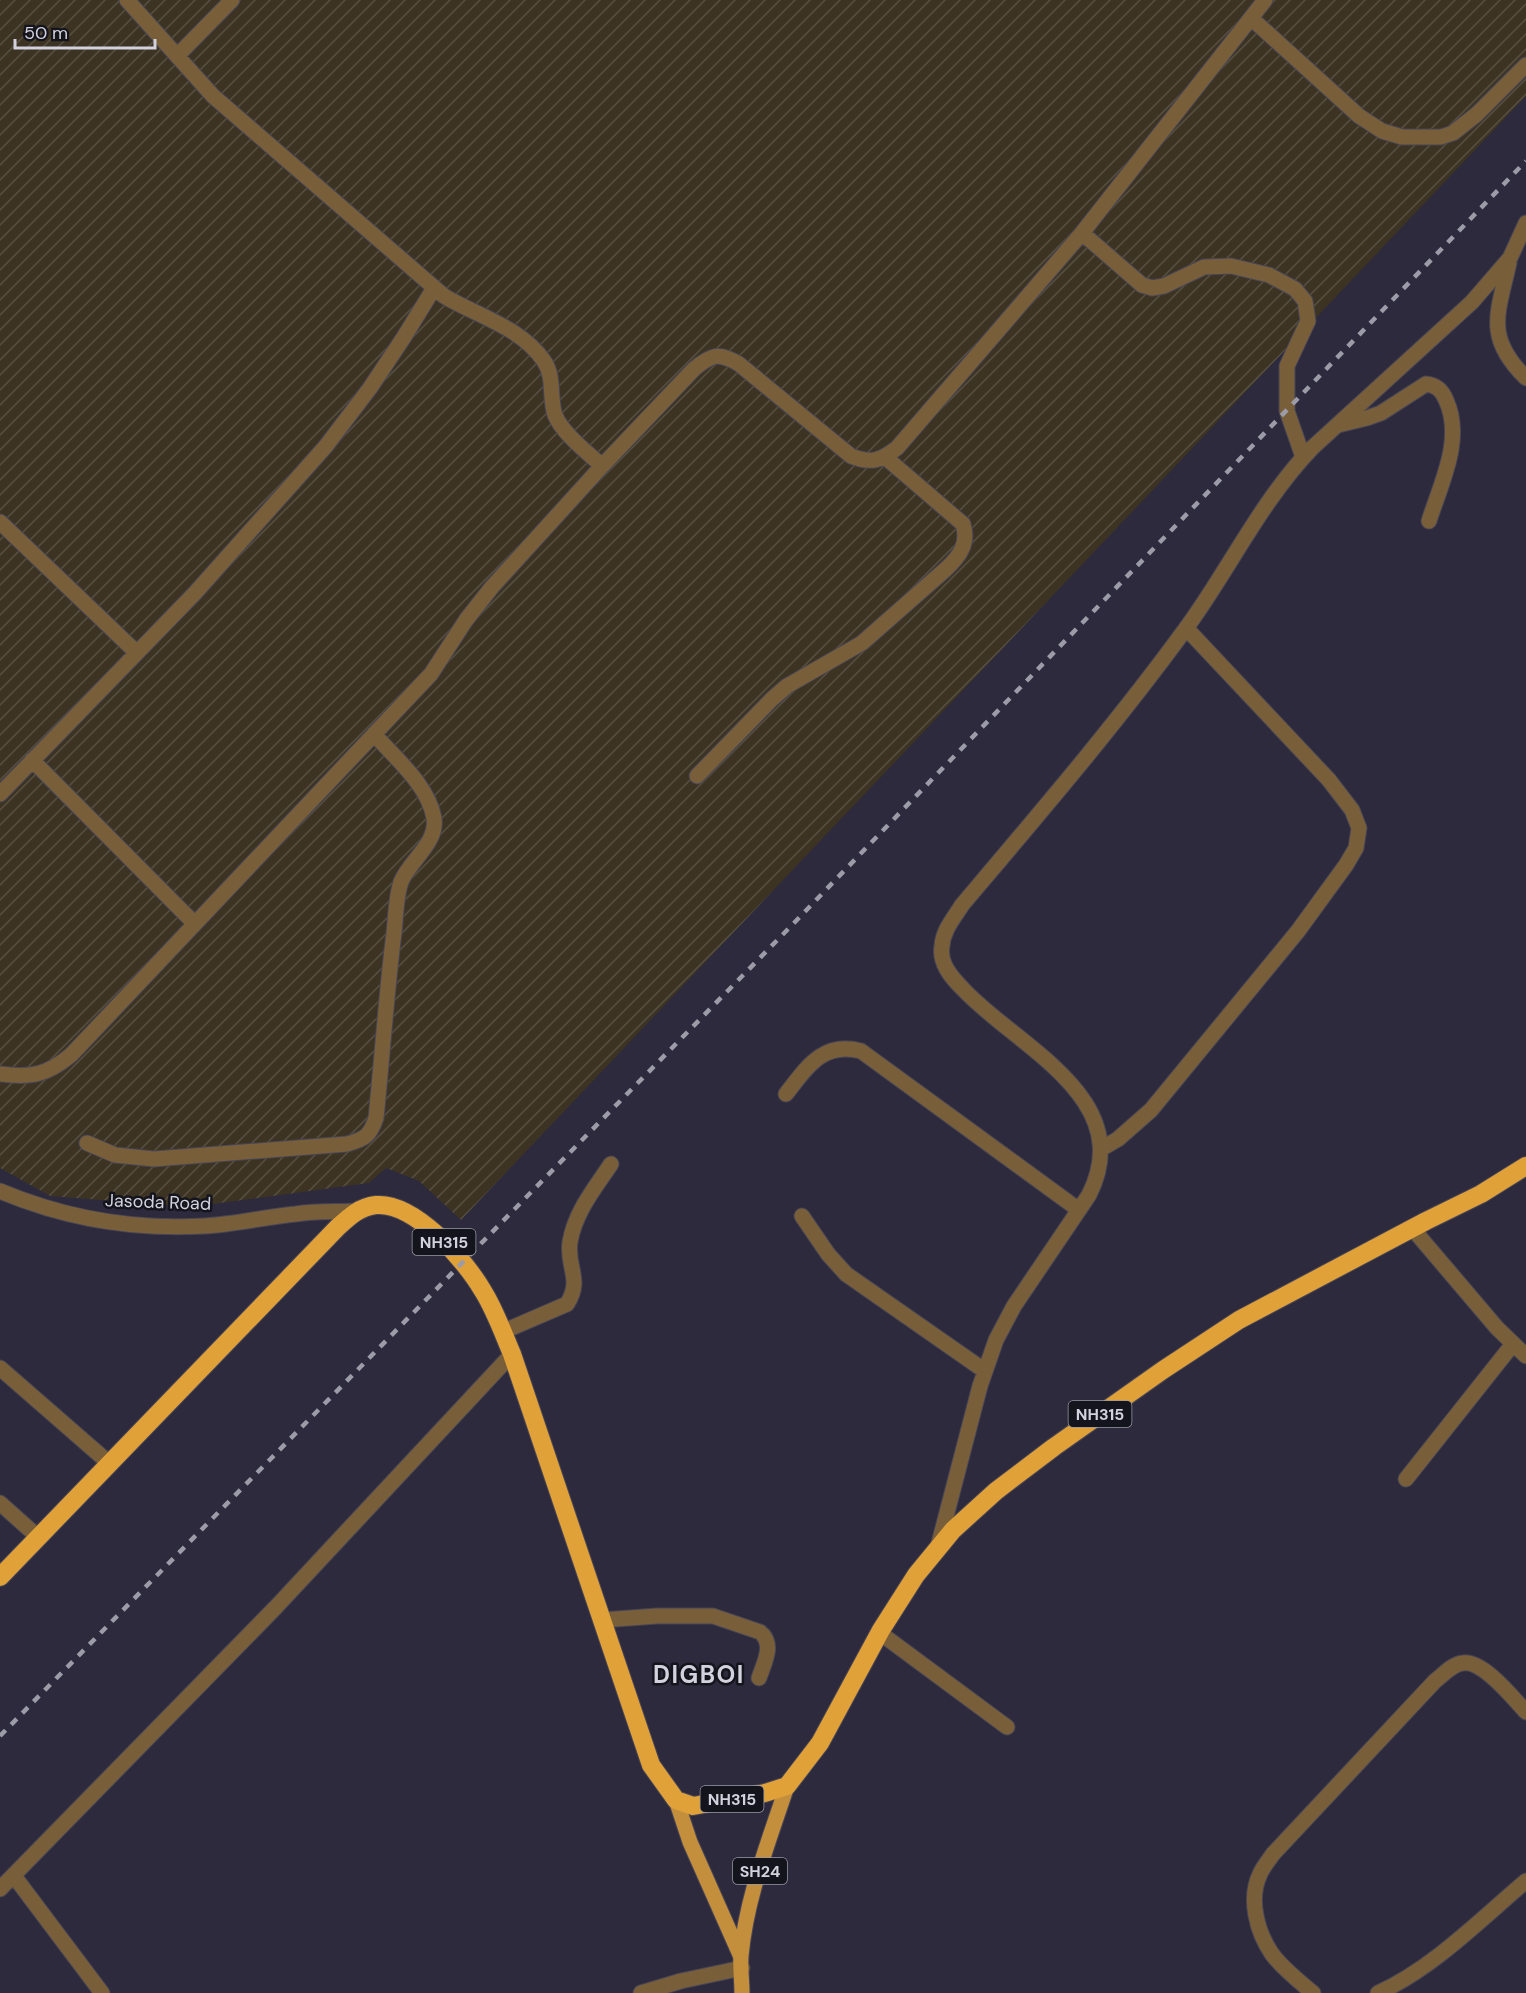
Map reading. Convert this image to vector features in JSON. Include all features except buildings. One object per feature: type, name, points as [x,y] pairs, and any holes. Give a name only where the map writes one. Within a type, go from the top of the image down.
[{"type":"highway","name":"NH315","points":[[355,1211],[376,1205],[394,1208],[412,1216],[428,1228],[463,1262],[483,1291],[512,1354],[651,1765],[676,1800],[693,1806],[765,1793],[787,1786],[820,1743],[880,1633],[916,1575],[953,1530],[996,1491],[1163,1370],[1239,1320],[1412,1228],[1482,1194],[1526,1166]]},
{"type":"highway","points":[[0,1577],[247,1319],[355,1211]]},
{"type":"main road","name":"SH24","points":[[742,1993],[741,1963],[754,1888],[787,1786]]},
{"type":"main road","name":"SH24","points":[[676,1800],[690,1842],[741,1963]]},
{"type":"street","points":[[127,0],[213,96],[434,288],[466,309],[492,320],[518,336],[536,351],[546,363],[550,376],[553,405],[560,425],[602,466]]},
{"type":"street","points":[[177,56],[232,0]]},
{"type":"street","points":[[0,1074],[18,1077],[40,1074],[56,1067],[71,1055],[431,674],[466,620],[492,587],[602,466],[706,358],[718,355],[728,357],[739,364],[851,456],[866,462],[885,457],[905,439],[1082,233],[1265,0]]},
{"type":"street","points":[[1251,18],[1359,116],[1382,131],[1402,137],[1441,137],[1453,134],[1477,114],[1526,64]]},
{"type":"street","points":[[1526,223],[1510,258],[1497,318],[1497,331],[1503,350],[1526,378]]},
{"type":"street","points":[[1082,233],[1142,285],[1152,288],[1164,286],[1204,267],[1231,266],[1269,275],[1295,290],[1305,301],[1308,321],[1287,366],[1287,411],[1303,457]]},
{"type":"street","points":[[937,1550],[985,1371],[996,1340],[1014,1306],[1079,1210],[1098,1176],[1101,1149],[1097,1122],[1083,1098],[1062,1073],[974,1001],[944,965],[941,946],[947,928],[962,905],[1117,720],[1186,628],[1289,473],[1335,426],[1472,302],[1510,258]]},
{"type":"street","points":[[0,794],[195,592],[326,446],[370,388],[434,288]]},
{"type":"street","points":[[1335,426],[1381,413],[1426,384],[1434,385],[1439,389],[1451,412],[1454,429],[1452,448],[1429,521]]},
{"type":"street","points":[[697,776],[787,686],[862,643],[946,569],[959,554],[966,536],[963,524],[885,457]]},
{"type":"street","points":[[0,522],[136,652]]},
{"type":"street","points":[[1101,1149],[1119,1139],[1151,1110],[1298,931],[1356,848],[1359,828],[1352,810],[1329,780],[1186,628]]},
{"type":"street","points":[[87,1143],[115,1155],[154,1159],[347,1144],[360,1140],[372,1131],[376,1118],[401,882],[409,867],[423,851],[435,822],[424,791],[374,734]]},
{"type":"street","points":[[32,760],[195,924]]},
{"type":"street","points":[[786,1094],[812,1062],[824,1054],[838,1048],[861,1051],[1079,1210]]},
{"type":"street","points":[[502,1332],[567,1304],[575,1285],[569,1243],[574,1224],[611,1164]]},
{"type":"street","name":"Jasoda Road","points":[[0,1191],[34,1205],[100,1221],[157,1225],[205,1226],[299,1213],[355,1211]]},
{"type":"street","points":[[802,1216],[828,1254],[846,1274],[985,1371]]},
{"type":"street","points":[[1412,1228],[1526,1356]]},
{"type":"street","points":[[1406,1479],[1513,1344]]},
{"type":"street","points":[[0,1889],[276,1607],[512,1354]]},
{"type":"street","points":[[0,1368],[109,1463]]},
{"type":"street","points":[[0,1503],[38,1538]]},
{"type":"street","points":[[602,1620],[657,1616],[713,1616],[760,1632],[768,1643],[759,1678]]},
{"type":"street","points":[[880,1633],[1007,1726]]},
{"type":"street","points":[[1313,1993],[1272,1954],[1259,1929],[1254,1893],[1260,1874],[1273,1854],[1435,1681],[1451,1668],[1463,1663],[1476,1665],[1491,1676],[1526,1712]]},
{"type":"street","points":[[14,1876],[102,1993]]},
{"type":"street","points":[[1378,1993],[1388,1989],[1433,1959],[1526,1881]]},
{"type":"street","points":[[641,1993],[741,1963]]},
{"type":"shaded area","points":[[0,0],[1526,0],[1526,96],[461,1220],[419,1181],[386,1168],[369,1183],[190,1207],[50,1196],[0,1168]]},
{"type":"railway","points":[[0,1736],[794,923],[1526,161]]},
{"type":"district","name":"DIGBOI","points":[[699,1675]]}]
